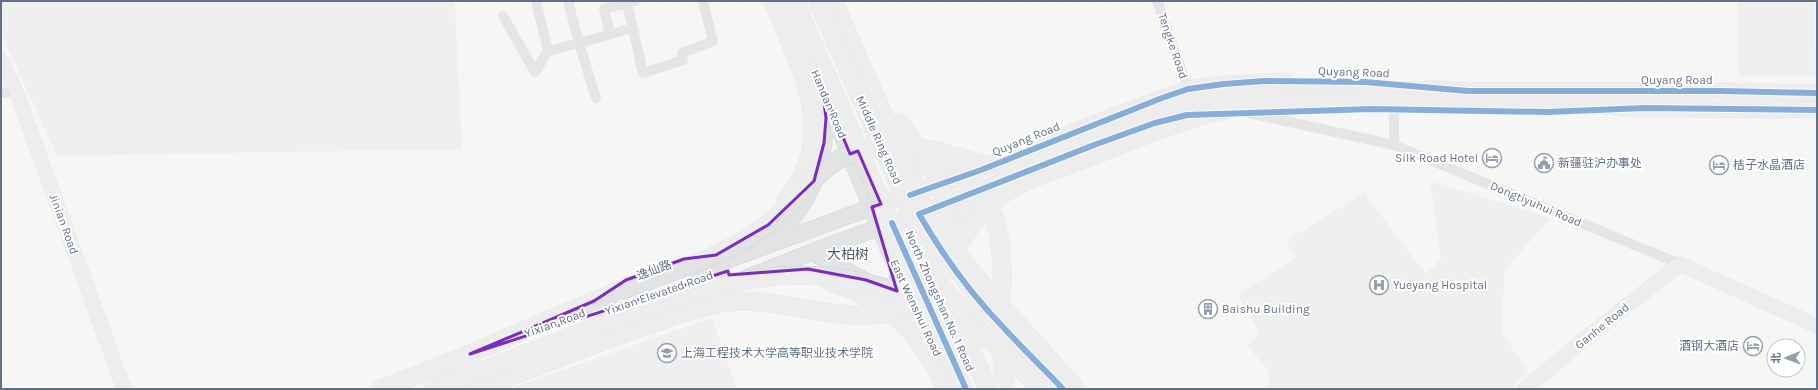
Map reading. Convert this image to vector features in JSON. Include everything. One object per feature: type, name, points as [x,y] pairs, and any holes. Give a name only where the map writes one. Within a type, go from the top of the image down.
[{"type":"highway","points":[[754,233],[775,214],[797,185],[807,164],[813,134],[812,109],[808,88],[773,1]]},
{"type":"highway","name":"Middle Ring Road","points":[[795,1],[874,189],[963,389]]},
{"type":"highway","name":"Middle Ring Road","points":[[817,1],[988,389]]},
{"type":"highway","points":[[833,5],[874,84],[931,169],[946,200],[950,216],[950,235],[944,261],[935,281]]},
{"type":"highway","points":[[833,5],[913,184],[932,221],[967,267],[1076,389]]},
{"type":"highway","points":[[470,354],[594,301],[716,255],[768,225],[792,204],[834,162],[861,151],[903,147],[941,152],[985,165],[1010,165],[1175,105],[1221,94],[1265,90],[1468,91]]},
{"type":"highway","points":[[475,389],[636,329],[725,302],[760,302],[841,314],[875,315],[891,312],[924,294],[935,281],[977,217],[991,203],[1007,192],[1049,173],[1181,122],[1212,113],[1258,104],[1314,102],[1598,104],[1644,108]]},
{"type":"highway","points":[[903,147],[932,155],[956,168],[978,189],[991,208],[1001,242],[1000,339],[1004,374],[1008,389]]},
{"type":"highway","name":"Yixian Elevated Road","points":[[381,389],[470,354],[603,313],[694,279],[728,271],[777,265],[830,265],[857,269],[899,279],[944,298],[988,325],[1016,348],[1055,389]]},
{"type":"highway","points":[[810,276],[874,300],[894,314],[919,340],[946,389]]},
{"type":"highway","name":"Yixian Elevated Road","points":[[433,389],[618,318],[698,290],[749,279],[810,276],[857,280],[906,294],[937,309],[972,329],[1008,355],[1040,389]]},
{"type":"main road","name":"Handan Road","points":[[786,1],[822,86],[892,201]]},
{"type":"main road","name":"Handan Road","points":[[799,1],[892,201]]},
{"type":"main road","points":[[817,1],[900,220],[950,294],[993,344],[1036,389]]},
{"type":"main road","points":[[833,5],[847,45],[887,137],[892,201],[900,220],[979,312],[993,344]]},
{"type":"main road","points":[[828,29],[847,45]]},
{"type":"main road","name":"Quyang Road","points":[[892,201],[981,170],[1114,116],[1188,89],[1224,84],[1264,81],[1365,82],[1468,91],[1721,91],[1817,93]]},
{"type":"main road","points":[[746,253],[785,228],[796,216],[808,196],[819,167],[824,143],[826,118],[822,86]]},
{"type":"main road","points":[[457,389],[1049,162],[1155,123],[1187,114],[1394,109],[1547,112],[1644,108],[1817,110]]},
{"type":"main road","points":[[887,137],[905,156],[922,168],[953,173],[981,170]]},
{"type":"main road","points":[[1041,365],[1023,328],[961,254],[956,244],[955,232],[958,221],[964,209],[971,201],[1020,178],[1049,162]]},
{"type":"main road","name":"Yixian Road","points":[[374,389],[892,201]]},
{"type":"main road","points":[[900,220],[900,300]]},
{"type":"main road","points":[[900,220],[931,236],[962,280],[1003,327],[1063,389]]},
{"type":"main road","name":"East Wenshui Road","points":[[900,220],[930,340],[952,389]]},
{"type":"main road","name":"North Zhongshan No. 1 Road","points":[[900,220],[966,389]]},
{"type":"main road","points":[[811,252],[884,289],[900,300],[930,340]]},
{"type":"main road","name":"逸仙路","points":[[577,315],[605,292],[626,280],[684,259],[702,255],[746,253]]},
{"type":"main road","points":[[761,272],[808,269],[866,280]]},
{"type":"main road","points":[[1000,301],[1018,342]]},
{"type":"main road","points":[[979,312],[1003,327]]},
{"type":"street","points":[[536,1],[548,51]]},
{"type":"street","points":[[568,1],[596,98]]},
{"type":"street","points":[[610,34],[603,5],[631,2],[633,28],[643,73],[683,60],[682,53],[713,41],[703,1]]},
{"type":"street","name":"Tengke Road","points":[[1157,1],[1188,89],[1187,114]]},
{"type":"street","points":[[503,16],[535,72],[548,51],[633,28]]},
{"type":"street","name":"Jinian Road","points":[[1,60],[16,91],[124,389]]},
{"type":"street","points":[[1,93],[16,91]]},
{"type":"street","points":[[1394,109],[1394,145]]},
{"type":"street","name":"Dongtiyuhui Road","points":[[1245,112],[1394,145],[1680,264],[1817,326]]},
{"type":"street","name":"Ganhe Road","points":[[1525,389],[1587,337],[1680,264]]},
{"type":"highlighted area","points":[[822,86],[850,154],[858,151],[881,204],[872,207],[897,291],[866,280],[808,269],[729,275],[728,271],[470,354],[594,301],[626,280],[684,259],[716,255],[768,225],[814,181],[824,143],[826,118]]},
{"type":"shaded area","points":[[1,1],[453,1],[455,5],[462,149],[57,156],[1,33]]},
{"type":"shaded area","points":[[1737,1],[1814,1],[1816,76],[1739,77]]},
{"type":"shaded area","name":"Yueyang Hospital","points":[[1430,181],[1551,218],[1505,269],[1501,332],[1529,373],[1509,389],[1269,389],[1269,372],[1248,346],[1260,333],[1238,295],[1296,257],[1286,241],[1364,193],[1426,274],[1441,259]]},
{"type":"shaded area","name":"上海工程技术大学高等职业技术学院","points":[[712,318],[737,389],[508,389]]},
{"type":"cycle path","points":[[910,195],[981,170],[1162,98],[1188,89],[1224,84],[1264,81],[1365,82],[1468,91],[1721,91],[1817,93]]},
{"type":"cycle path","points":[[1063,389],[979,301],[937,244],[919,214],[1094,145],[1155,123],[1187,115],[1371,109],[1547,112],[1645,108],[1817,110]]},
{"type":"cycle path","points":[[892,223],[966,389]]},
{"type":"place","name":"Silk Road Hotel","points":[[1492,158]]},
{"type":"place","name":"新疆驻沪办事处","points":[[1544,163]]},
{"type":"place","name":"桔子水晶酒店","points":[[1719,165]]},
{"type":"place","name":"Yueyang Hospital","points":[[1379,285]]},
{"type":"place","name":"Baishu Building","points":[[1208,309]]},
{"type":"place","name":"酒钢大酒店","points":[[1753,346]]},
{"type":"place","name":"上海工程技术大学高等职业技术学院","points":[[667,353]]},
{"type":"district","name":"大柏树","points":[[848,254]]}]
